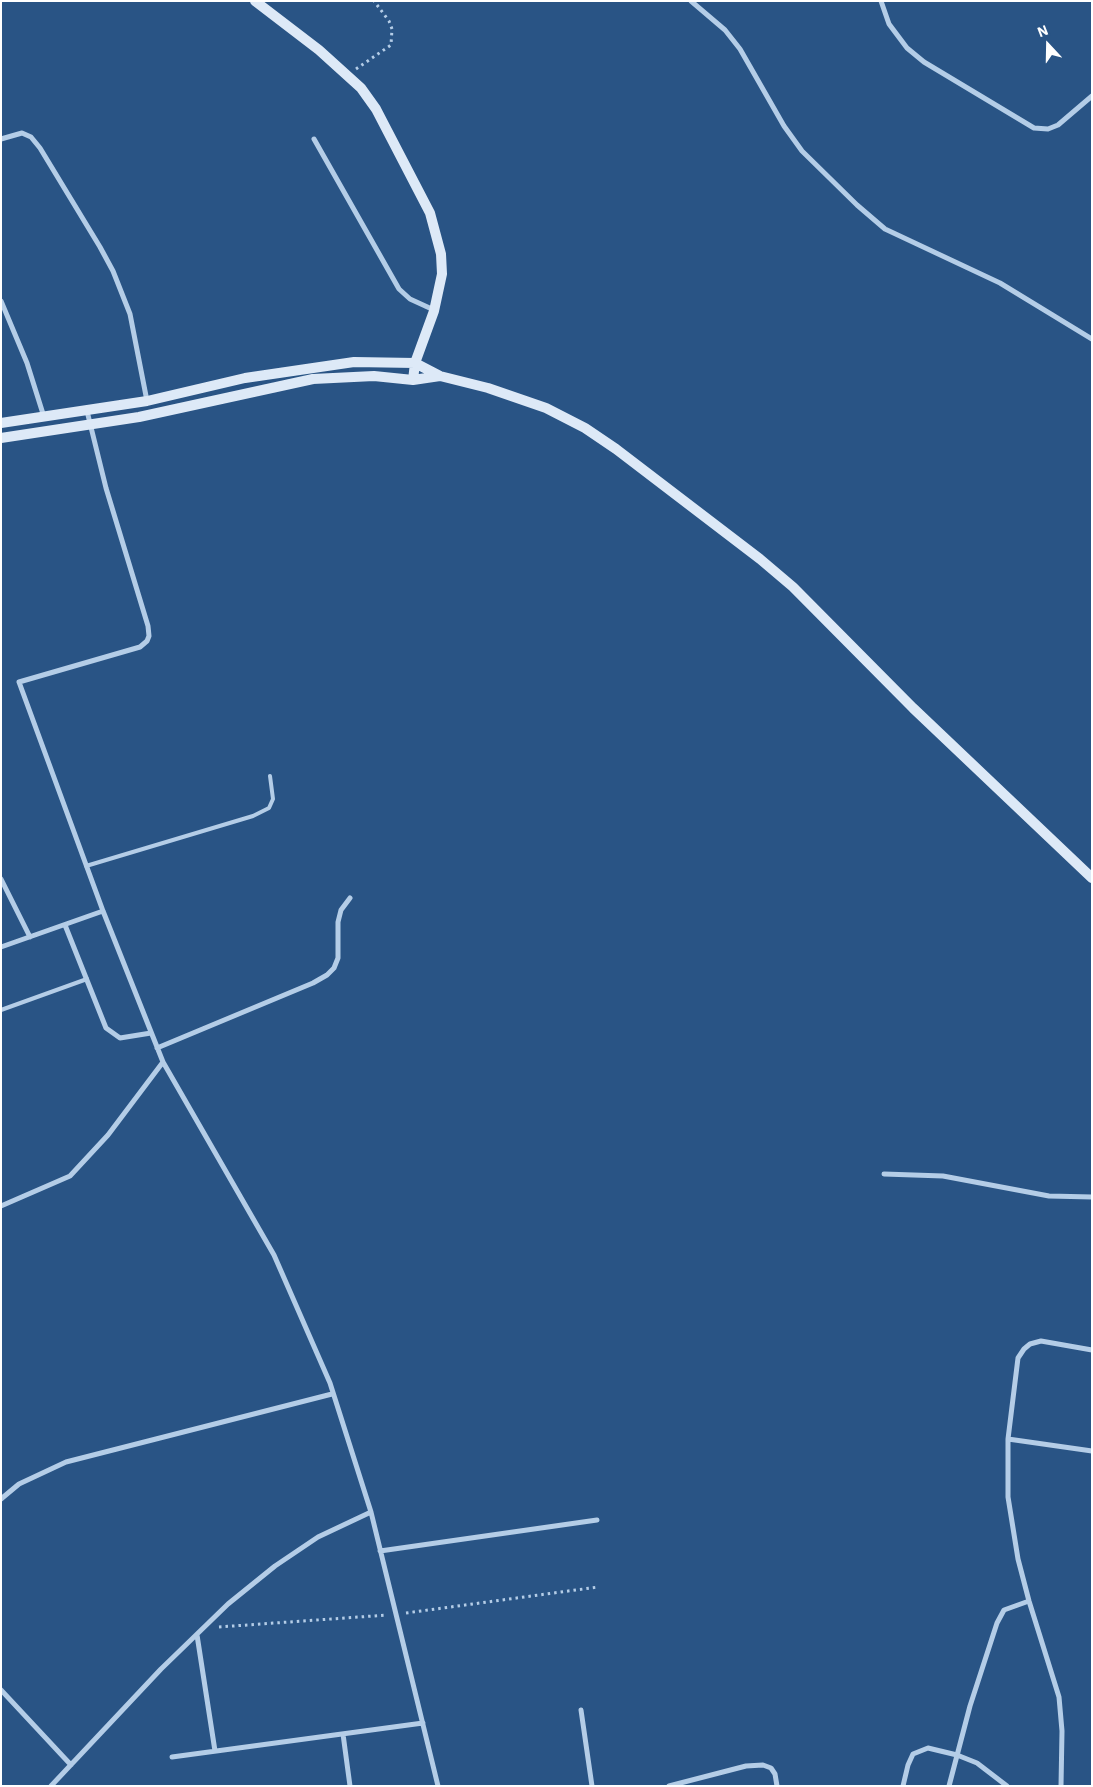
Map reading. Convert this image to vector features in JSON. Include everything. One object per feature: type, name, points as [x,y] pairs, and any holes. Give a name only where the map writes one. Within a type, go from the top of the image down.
[{"type":"street","points":[[255,1],[319,50],[350,77],[376,109],[430,213],[441,254],[442,274],[434,311],[415,363],[413,380]]},
{"type":"street","points":[[692,1],[726,30],[740,49],[784,126],[798,144],[856,206],[885,228],[1000,283],[1092,339]]},
{"type":"street","points":[[881,1],[889,24],[907,48],[924,62],[1034,128],[1048,129],[1058,125],[1092,96]]},
{"type":"street","points":[[1,138],[22,133],[31,137],[40,148],[100,247],[116,278],[130,314],[147,401]]},
{"type":"street","points":[[314,139],[400,289],[410,299],[434,311]]},
{"type":"street","points":[[1,301],[27,363],[44,418]]},
{"type":"street","points":[[1,424],[147,401],[245,378],[354,362],[415,363],[440,376],[488,388],[546,408],[585,428],[760,559],[793,587],[913,708],[1092,878]]},
{"type":"street","points":[[1,438],[91,425],[313,379],[374,376],[413,380],[440,376]]},
{"type":"street","points":[[87,411],[106,488],[148,626],[149,636],[140,647],[19,682],[103,911],[163,1062],[274,1255],[332,1394],[371,1512],[438,1786]]},
{"type":"street","points":[[1,879],[30,937]]},
{"type":"street","points":[[157,1048],[313,983],[327,975],[334,968],[338,958],[338,922],[341,910],[350,898]]},
{"type":"street","points":[[1,947],[103,911]]},
{"type":"street","points":[[65,925],[106,1028],[113,1035],[120,1038],[151,1032]]},
{"type":"street","points":[[1,1206],[70,1176],[108,1135],[163,1062]]},
{"type":"street","points":[[884,1174],[930,1174],[1049,1196],[1092,1197]]},
{"type":"street","points":[[1060,1786],[1062,1731],[1059,1697],[1028,1600],[1018,1559],[1008,1497],[1008,1440],[1018,1358],[1024,1349],[1030,1344],[1041,1341],[1092,1350]]},
{"type":"street","points":[[1,1500],[19,1484],[66,1462],[332,1394]]},
{"type":"street","points":[[1008,1440],[1092,1451]]},
{"type":"street","points":[[51,1786],[228,1604],[275,1566],[318,1537],[371,1512]]},
{"type":"street","points":[[380,1551],[597,1520]]},
{"type":"street","points":[[950,1786],[970,1706],[997,1623],[1004,1610],[1028,1600]]},
{"type":"street","points":[[197,1634],[215,1751]]},
{"type":"street","points":[[1,1690],[71,1765]]},
{"type":"street","points":[[581,1710],[592,1786]]},
{"type":"street","points":[[172,1757],[422,1723]]},
{"type":"street","points":[[343,1734],[350,1786]]},
{"type":"street","points":[[904,1786],[908,1765],[914,1754],[928,1748],[957,1755],[976,1763],[1008,1786]]},
{"type":"street","points":[[669,1786],[746,1766],[763,1765],[771,1768],[775,1774],[777,1786]]},
{"type":"lane","points":[[86,866],[253,816],[269,808],[273,799],[270,776]]},
{"type":"lane","points":[[1,1010],[87,979]]},
{"type":"path","points":[[350,77],[364,62],[388,49],[391,45],[392,29],[389,21],[374,1]]},
{"type":"path","points":[[204,1628],[396,1615],[598,1587]]}]
